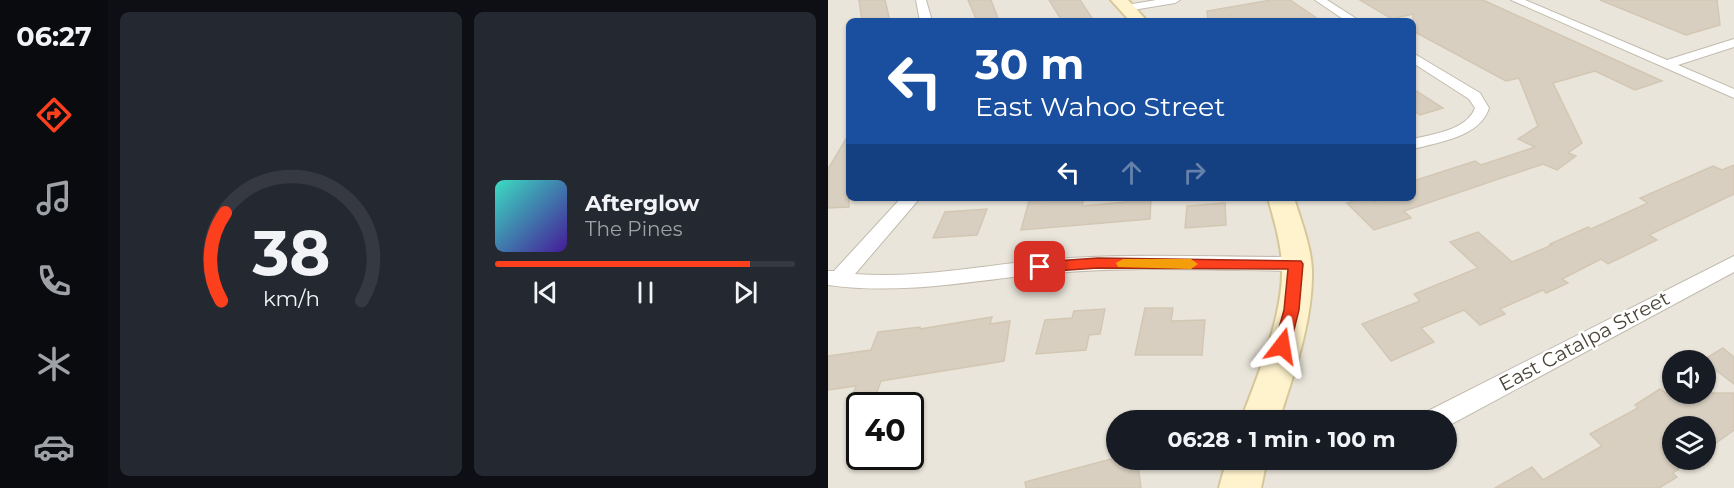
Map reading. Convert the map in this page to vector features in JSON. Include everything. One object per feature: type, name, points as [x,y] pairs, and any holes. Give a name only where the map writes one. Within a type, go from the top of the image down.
[{"type":"street","points":[[921,0],[925,18]]},
{"type":"street","points":[[1123,4],[1175,0]]},
{"type":"street","points":[[1320,0],[1349,18]]},
{"type":"street","points":[[1516,0],[1734,94]]},
{"type":"street","points":[[1123,4],[1136,18]]},
{"type":"street","points":[[1666,65],[1734,43]]},
{"type":"street","points":[[1416,59],[1475,96],[1482,108],[1480,118],[1472,125],[1416,143]]},
{"type":"street","points":[[833,279],[908,201]]},
{"type":"street","points":[[1263,410],[1291,310],[1296,264],[1282,201]]},
{"type":"street","points":[[833,279],[925,281],[960,279],[1040,267],[1098,263],[1296,264]]},
{"type":"street","name":"East Catalpa Street","points":[[1454,410],[1734,263]]},
{"type":"street","points":[[1240,488],[1244,470]]},
{"type":"shaded area","points":[[828,0],[1734,0],[1734,488],[828,488]]},
{"type":"building","points":[[859,0],[885,0],[889,18],[862,18]]},
{"type":"building","points":[[968,0],[991,0],[998,18],[976,18]]},
{"type":"building","points":[[1049,0],[1080,0],[1092,18],[1060,18]]},
{"type":"building","points":[[1271,0],[1290,0],[1317,18],[1208,18],[1207,11]]},
{"type":"building","points":[[1360,0],[1483,0],[1662,81],[1635,90],[1595,71],[1553,83],[1582,143],[1568,153],[1576,156],[1557,170],[1543,164],[1404,211],[1411,218],[1374,230],[1347,203],[1353,201],[1416,201],[1416,180],[1475,161],[1481,165],[1535,147],[1518,139],[1538,126],[1519,78],[1506,81],[1416,33],[1416,18],[1413,18],[1413,14],[1390,18]]},
{"type":"building","points":[[1600,0],[1717,0],[1720,25],[1686,35]]},
{"type":"building","points":[[1416,91],[1443,108],[1420,115],[1416,112]]},
{"type":"building","points":[[846,139],[846,201],[849,201],[849,207],[828,208],[828,169]]},
{"type":"building","points":[[1734,165],[1734,194],[1649,235],[1657,240],[1608,264],[1601,259],[1562,279],[1568,283],[1546,293],[1543,290],[1500,309],[1505,314],[1480,325],[1464,310],[1421,328],[1434,342],[1391,361],[1362,324],[1420,301],[1414,294],[1478,268],[1450,242],[1478,232],[1512,262],[1588,227],[1591,229],[1648,203],[1640,198],[1713,166],[1722,170]]},
{"type":"building","points":[[1029,201],[1083,201],[1082,206],[1151,201],[1150,219],[1021,230]]},
{"type":"building","points":[[1225,203],[1226,225],[1185,228],[1187,206]]},
{"type":"building","points":[[987,209],[977,235],[933,238],[945,212]]},
{"type":"building","points":[[1145,308],[1173,308],[1171,321],[1205,320],[1202,355],[1135,355]]},
{"type":"building","points":[[1105,309],[1100,334],[1089,335],[1086,350],[1036,354],[1045,320],[1072,318],[1074,311]]},
{"type":"building","points":[[992,317],[990,324],[1010,321],[1004,361],[881,381],[877,392],[854,392],[856,386],[828,390],[828,356],[871,350],[878,332],[920,327],[920,329]]},
{"type":"building","points":[[1723,348],[1734,357],[1734,384],[1716,370],[1716,352]]},
{"type":"building","points":[[1660,389],[1662,390],[1662,404],[1716,404],[1716,393],[1734,393],[1734,430],[1716,443],[1716,416],[1662,416],[1662,470],[1677,470],[1673,473],[1677,477],[1659,488],[1495,488],[1532,467],[1543,480],[1602,446],[1590,434],[1638,408],[1635,405]]},
{"type":"building","points":[[1106,460],[1106,470],[1139,470],[1141,488],[1026,488],[1025,482]]},
{"type":"slow traffic","points":[[1123,263],[1191,264]]},
{"type":"route","points":[[1040,267],[1098,263],[1296,264],[1291,310],[1282,346]]}]
